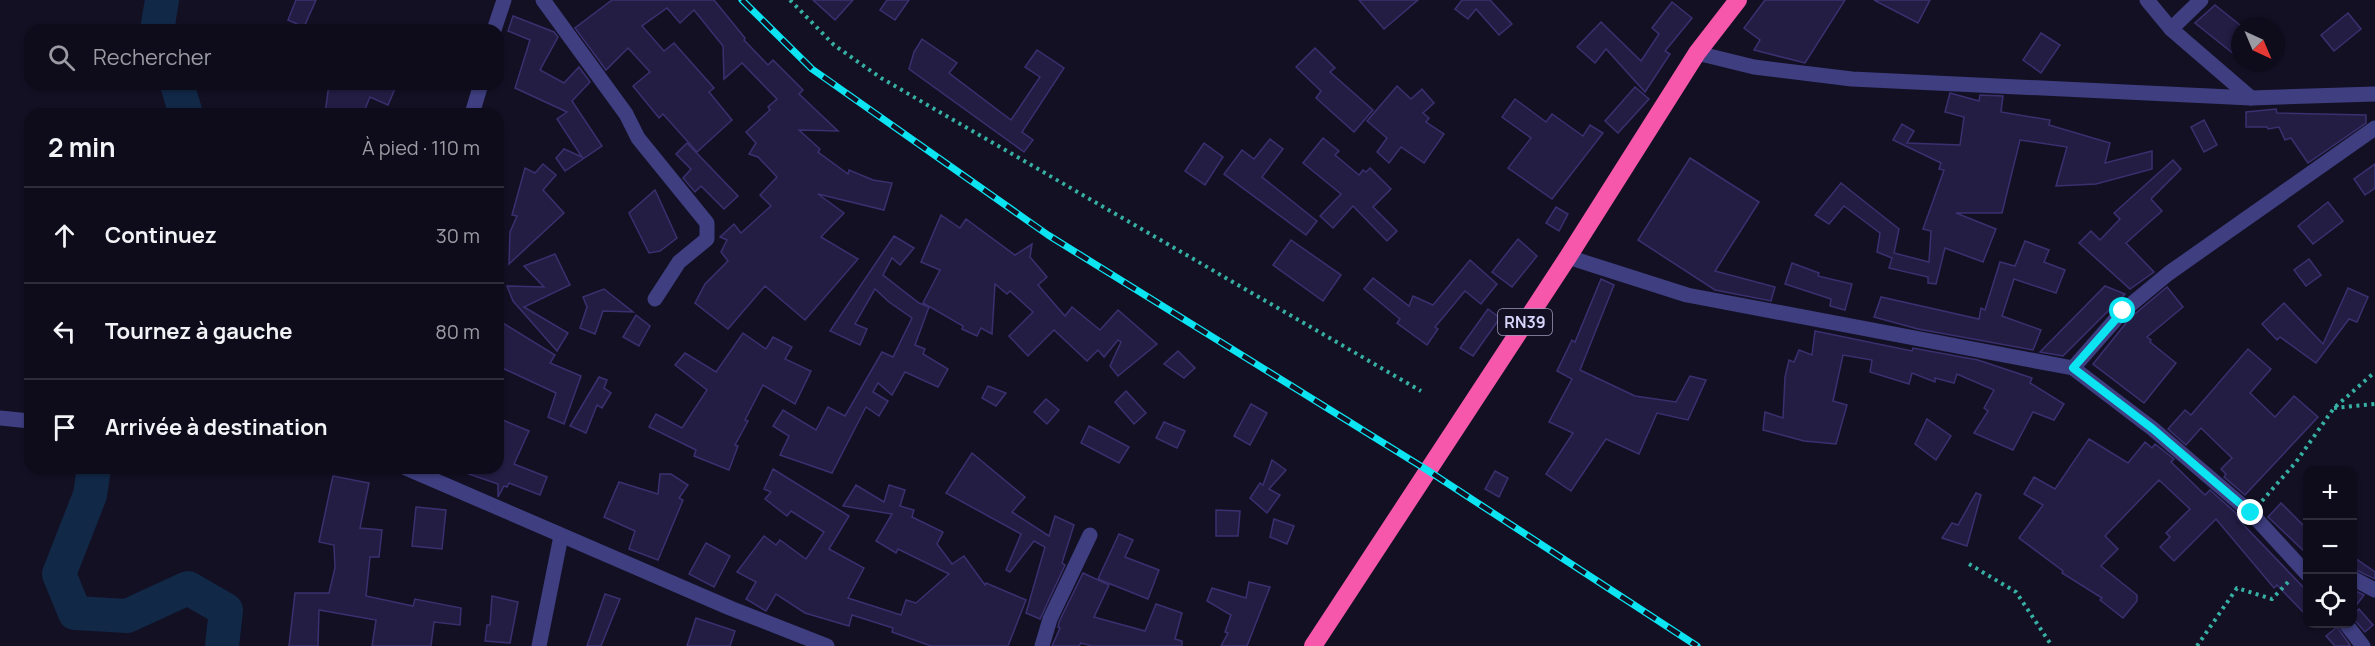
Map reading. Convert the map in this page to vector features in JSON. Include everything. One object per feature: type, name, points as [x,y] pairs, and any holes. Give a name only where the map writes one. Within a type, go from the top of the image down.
[{"type":"highway","name":"RN39","points":[[1313,646],[1568,257],[1697,53],[1738,0]]},
{"type":"street","points":[[496,24],[504,0]]},
{"type":"street","points":[[543,0],[626,114],[638,138],[707,223],[707,239],[679,262],[656,299]]},
{"type":"street","points":[[2147,0],[2171,29],[2251,98]]},
{"type":"street","points":[[2171,29],[2202,0]]},
{"type":"street","points":[[1697,53],[1754,67],[1852,79],[2251,98],[2375,94]]},
{"type":"street","points":[[474,108],[479,90]]},
{"type":"street","points":[[2073,368],[2123,311],[2169,273],[2375,128]]},
{"type":"street","points":[[1568,257],[1688,295],[2073,368],[2153,429],[2251,513],[2303,570]]},
{"type":"street","points":[[0,418],[24,420]]},
{"type":"street","points":[[420,474],[730,608],[827,646]]},
{"type":"street","points":[[1042,646],[1050,619],[1090,535]]},
{"type":"street","points":[[540,646],[561,536]]},
{"type":"street","points":[[2357,581],[2375,591]]},
{"type":"street","points":[[2349,628],[2363,646]]},
{"type":"path","points":[[790,0],[834,45],[881,78],[1421,391]]},
{"type":"path","points":[[2251,513],[2296,462],[2334,408],[2375,372]]},
{"type":"path","points":[[2334,408],[2375,404]]},
{"type":"path","points":[[1969,564],[2016,592],[2052,646]]},
{"type":"path","points":[[2197,646],[2237,588],[2272,599],[2303,572]]},
{"type":"building","points":[[296,0],[316,0],[305,24],[297,24],[288,20]]},
{"type":"building","points":[[612,0],[714,0],[745,38],[744,40],[768,65],[773,60],[803,90],[799,94],[838,131],[799,130],[820,149],[818,152],[848,174],[849,170],[873,180],[892,183],[884,210],[818,194],[844,213],[821,237],[858,259],[805,320],[765,286],[728,329],[695,303],[705,284],[728,261],[721,252],[727,240],[720,237],[734,224],[741,233],[771,206],[760,195],[777,177],[758,157],[749,154],[756,143],[746,132],[770,110],[768,107],[777,99],[742,63],[724,79],[723,46],[694,10],[680,23],[667,8],[642,26],[664,51],[674,43],[714,88],[709,92],[732,120],[697,152],[663,114],[659,118],[633,86],[650,72],[628,48],[606,70],[575,28]]},
{"type":"building","points":[[813,0],[853,0],[835,20]]},
{"type":"building","points":[[887,0],[909,0],[895,20],[880,10]]},
{"type":"building","points":[[1359,0],[1418,0],[1384,29]]},
{"type":"building","points":[[1462,0],[1490,0],[1512,24],[1499,35],[1476,9],[1468,19],[1455,9]]},
{"type":"building","points":[[1765,0],[1845,0],[1805,63],[1754,50],[1760,40],[1744,28]]},
{"type":"building","points":[[1874,0],[1930,0],[1918,23]]},
{"type":"building","points":[[1672,2],[1692,18],[1665,51],[1670,54],[1645,92],[1606,49],[1595,63],[1577,47],[1601,22],[1641,61],[1659,34],[1652,28]]},
{"type":"building","points":[[2215,5],[2231,18],[2231,52],[2195,23]]},
{"type":"building","points":[[2348,13],[2361,29],[2334,51],[2321,35]]},
{"type":"building","points":[[513,16],[554,32],[558,37],[540,70],[564,83],[579,67],[590,82],[572,101],[602,146],[565,171],[556,158],[564,149],[582,157],[557,119],[567,112],[515,88],[530,40],[508,31]]},
{"type":"building","points":[[2041,33],[2060,45],[2041,73],[2023,60]]},
{"type":"building","points":[[922,39],[957,63],[949,73],[1011,120],[1040,77],[1025,67],[1037,50],[1064,68],[1022,132],[1033,140],[1024,152],[909,69],[914,52]]},
{"type":"building","points":[[1315,48],[1335,68],[1330,72],[1373,110],[1354,132],[1316,98],[1321,91],[1296,67]]},
{"type":"building","points":[[1397,86],[1411,99],[1422,89],[1434,103],[1423,113],[1429,118],[1426,122],[1444,134],[1424,163],[1401,147],[1389,163],[1377,152],[1387,138],[1367,121]]},
{"type":"building","points":[[1635,87],[1649,99],[1618,133],[1605,121]]},
{"type":"building","points":[[328,90],[394,90],[388,105],[370,97],[365,108],[326,108]]},
{"type":"building","points":[[1950,93],[1979,101],[1980,95],[2003,96],[2001,112],[2050,120],[2049,125],[2110,143],[2105,163],[2152,151],[2152,169],[2096,184],[2056,186],[2067,147],[2020,140],[2002,213],[1956,213],[1996,229],[1983,262],[1945,248],[1936,284],[1928,283],[1928,277],[1889,268],[1892,258],[1877,252],[1880,233],[1844,206],[1829,224],[1815,215],[1841,183],[1899,229],[1894,253],[1929,262],[1931,231],[1923,229],[1944,170],[1939,169],[1941,163],[1893,140],[1902,124],[1914,131],[1907,143],[1960,145],[1964,117],[1945,112]]},
{"type":"building","points":[[1515,99],[1546,122],[1552,114],[1583,136],[1590,125],[1603,133],[1552,199],[1508,168],[1531,138],[1502,117]]},
{"type":"building","points":[[2276,109],[2277,113],[2366,115],[2366,123],[2308,163],[2291,138],[2285,140],[2279,127],[2268,129],[2267,127],[2246,127],[2246,112]]},
{"type":"building","points":[[2204,120],[2217,145],[2204,152],[2191,127]]},
{"type":"building","points":[[1323,138],[1339,151],[1335,155],[1359,175],[1363,170],[1366,172],[1370,168],[1391,189],[1373,207],[1397,231],[1387,241],[1353,206],[1333,228],[1320,216],[1341,194],[1303,163]]},
{"type":"building","points":[[1270,139],[1283,149],[1262,177],[1317,221],[1306,235],[1224,174],[1242,150],[1254,159]]},
{"type":"building","points":[[687,143],[738,196],[724,209],[701,186],[695,192],[683,178],[691,169],[676,154]]},
{"type":"building","points":[[1204,143],[1223,157],[1205,185],[1185,171]]},
{"type":"building","points":[[1690,158],[1759,202],[1715,271],[1775,287],[1771,301],[1715,290],[1638,240]]},
{"type":"building","points":[[2173,160],[2181,169],[2151,199],[2162,211],[2126,243],[2154,272],[2130,289],[2079,243],[2091,231],[2100,240],[2120,219],[2114,213]]},
{"type":"building","points":[[543,164],[556,175],[543,190],[564,213],[509,264],[510,232],[517,216],[512,215],[525,168],[535,173]]},
{"type":"building","points":[[2375,164],[2375,188],[2365,195],[2354,179]]},
{"type":"building","points":[[655,190],[677,238],[660,251],[649,253],[629,213]]},
{"type":"building","points":[[2328,202],[2343,221],[2313,244],[2298,226]]},
{"type":"building","points":[[1556,207],[1568,214],[1559,231],[1546,223]]},
{"type":"building","points":[[941,215],[960,228],[966,219],[1015,255],[1032,244],[1030,257],[1047,277],[1038,285],[1065,316],[1072,307],[1100,330],[1118,310],[1157,344],[1118,376],[1110,366],[1121,342],[1118,340],[1104,357],[1098,350],[1087,361],[1054,330],[1028,356],[1009,336],[1033,312],[1010,291],[1007,294],[995,284],[992,334],[981,328],[977,336],[962,329],[963,326],[923,303],[940,270],[921,262]]},
{"type":"building","points":[[894,236],[914,248],[900,265],[892,258],[883,275],[919,303],[929,307],[915,345],[925,349],[923,354],[948,369],[938,387],[905,372],[892,395],[878,383],[873,392],[888,401],[879,416],[866,407],[832,473],[780,455],[789,436],[773,426],[783,410],[816,430],[828,407],[845,416],[882,352],[893,357],[912,318],[875,289],[855,324],[867,329],[860,345],[830,331]]},
{"type":"building","points":[[1518,239],[1537,256],[1512,287],[1492,272]]},
{"type":"building","points":[[1291,240],[1341,275],[1323,301],[1273,265]]},
{"type":"building","points":[[2025,241],[2049,250],[2044,262],[2065,270],[2056,293],[2014,279],[2002,316],[2041,330],[2033,350],[1918,329],[1874,317],[1881,297],[1979,319],[1981,308],[1985,310],[2000,262],[2015,266]]},
{"type":"building","points":[[555,254],[570,285],[524,307],[568,333],[557,351],[513,301],[507,286],[544,287],[524,266]]},
{"type":"building","points":[[2309,259],[2321,275],[2306,286],[2294,270]]},
{"type":"building","points":[[1470,260],[1497,284],[1481,304],[1465,291],[1435,327],[1438,329],[1427,345],[1397,323],[1400,319],[1364,289],[1373,278],[1409,306],[1413,296],[1433,305]]},
{"type":"building","points":[[1792,263],[1819,273],[1818,276],[1852,284],[1845,310],[1830,306],[1831,299],[1785,284]]},
{"type":"building","points":[[1601,279],[1614,285],[1580,370],[1635,396],[1676,402],[1690,376],[1706,380],[1688,420],[1657,413],[1639,454],[1606,439],[1571,491],[1546,474],[1573,433],[1549,422],[1572,379],[1557,371],[1572,340],[1575,342]]},
{"type":"building","points":[[2105,286],[2125,294],[2063,356],[2040,352]]},
{"type":"building","points":[[2167,287],[2183,307],[2147,337],[2176,363],[2144,403],[2093,364],[2130,318]]},
{"type":"building","points":[[2348,288],[2368,297],[2357,322],[2349,319],[2316,363],[2280,337],[2277,340],[2262,324],[2284,303],[2323,344]]},
{"type":"building","points":[[604,289],[633,312],[603,311],[595,334],[580,328],[587,307],[583,297]]},
{"type":"building","points":[[1488,309],[1500,318],[1473,356],[1460,348]]},
{"type":"building","points":[[636,315],[650,326],[639,346],[623,337]]},
{"type":"building","points":[[504,324],[555,355],[550,363],[581,376],[564,424],[548,417],[556,393],[504,369]]},
{"type":"building","points":[[1815,331],[1912,351],[1913,348],[1978,360],[2032,378],[2030,383],[2064,404],[2054,420],[2033,412],[2013,450],[1974,433],[1988,411],[1984,408],[1994,390],[1957,374],[1954,383],[1935,378],[1935,382],[1912,373],[1909,384],[1870,372],[1872,360],[1843,355],[1833,401],[1847,405],[1836,444],[1804,441],[1763,430],[1765,412],[1783,418],[1785,377],[1789,360],[1794,362],[1799,350],[1812,355]]},
{"type":"building","points":[[743,333],[766,349],[773,337],[792,347],[785,359],[811,371],[795,404],[763,385],[735,445],[738,446],[729,470],[694,456],[696,450],[649,427],[656,414],[682,428],[707,390],[675,365],[685,353],[716,372]]},
{"type":"building","points":[[2248,349],[2271,369],[2250,393],[2275,417],[2294,396],[2318,417],[2245,495],[2224,477],[2226,474],[2221,469],[2232,458],[2201,428],[2186,445],[2168,429],[2185,410],[2191,415]]},
{"type":"building","points":[[1178,351],[1195,368],[1184,378],[1164,364]]},
{"type":"building","points":[[599,377],[607,380],[604,388],[611,393],[602,408],[597,405],[586,433],[570,426]]},
{"type":"building","points":[[988,386],[1006,393],[996,406],[982,398]]},
{"type":"building","points":[[1126,391],[1146,413],[1134,424],[1115,402]]},
{"type":"building","points":[[1046,399],[1059,410],[1047,424],[1034,412]]},
{"type":"building","points":[[1251,404],[1267,413],[1250,445],[1234,436]]},
{"type":"building","points":[[1927,419],[1951,436],[1936,460],[1915,444]]},
{"type":"building","points":[[504,421],[529,431],[514,464],[547,477],[540,495],[509,483],[507,487],[504,486],[498,497],[498,484],[469,474],[504,474]]},
{"type":"building","points":[[1164,422],[1185,431],[1177,448],[1156,438]]},
{"type":"building","points":[[1089,426],[1129,447],[1119,463],[1081,443]]},
{"type":"building","points":[[2089,439],[2128,463],[2145,442],[2152,448],[2155,444],[2174,459],[2171,462],[2205,495],[2210,490],[2236,513],[2238,519],[2303,587],[2303,612],[2277,585],[2274,588],[2216,519],[2174,561],[2160,547],[2170,537],[2166,533],[2190,509],[2159,480],[2105,536],[2118,549],[2101,566],[2137,595],[2137,601],[2123,618],[2100,600],[2102,598],[2062,573],[2063,571],[2019,538],[2043,505],[2024,494],[2034,477],[2055,489]]},
{"type":"building","points":[[972,453],[1025,497],[1012,512],[1049,536],[1055,516],[1074,525],[1062,563],[1065,565],[1040,619],[1026,613],[1045,547],[1034,541],[1010,572],[1006,570],[1021,534],[946,493]]},
{"type":"building","points":[[1272,460],[1286,470],[1269,489],[1280,495],[1267,513],[1250,498],[1260,483],[1263,485]]},
{"type":"building","points":[[773,469],[849,516],[829,549],[864,568],[848,598],[901,615],[906,600],[916,603],[949,574],[898,549],[896,553],[876,541],[892,514],[843,506],[856,485],[884,502],[889,485],[905,490],[900,506],[914,510],[912,517],[943,532],[937,544],[952,564],[964,556],[985,585],[986,583],[1026,600],[1008,646],[931,646],[892,632],[893,628],[852,615],[849,626],[805,613],[776,594],[766,611],[746,599],[756,582],[737,572],[764,536],[776,545],[780,540],[806,559],[824,532],[791,511],[787,516],[765,499],[771,492],[764,489]]},
{"type":"building","points":[[1495,471],[1508,478],[1499,497],[1485,489]]},
{"type":"building","points":[[660,474],[671,474],[688,485],[679,498],[683,500],[658,560],[629,549],[635,531],[604,517],[619,482],[658,494]]},
{"type":"building","points":[[333,476],[369,483],[360,528],[382,530],[379,557],[370,557],[366,596],[413,606],[415,599],[461,608],[460,625],[434,622],[431,646],[372,646],[376,620],[319,610],[318,646],[289,646],[295,593],[329,593],[335,568],[334,545],[319,542]]},
{"type":"building","points":[[1976,493],[1981,495],[1967,546],[1942,538],[1952,523],[1958,525]]},
{"type":"building","points":[[2281,503],[2303,525],[2303,550],[2268,517]]},
{"type":"building","points":[[416,507],[446,510],[442,549],[412,546]]},
{"type":"building","points":[[1216,510],[1240,511],[1238,536],[1216,536]]},
{"type":"building","points":[[1274,519],[1294,526],[1287,544],[1270,537]]},
{"type":"building","points":[[1119,534],[1133,540],[1125,557],[1159,570],[1148,599],[1098,579]]},
{"type":"building","points":[[706,543],[730,556],[714,587],[689,574]]},
{"type":"building","points":[[2357,559],[2375,572],[2375,579],[2357,570]]},
{"type":"building","points":[[1083,573],[1109,585],[1094,617],[1145,631],[1156,604],[1182,613],[1175,639],[1182,641],[1182,646],[1092,646],[1081,643],[1079,646],[1052,646],[1060,628],[1058,627],[1059,622]]},
{"type":"building","points":[[1249,582],[1270,587],[1247,646],[1221,646],[1228,633],[1225,632],[1231,615],[1207,601],[1212,588],[1246,598]]},
{"type":"building","points":[[2357,592],[2364,595],[2357,604]]},
{"type":"building","points":[[605,594],[620,599],[601,646],[587,646]]},
{"type":"building","points":[[492,596],[518,602],[510,643],[485,641],[487,625],[490,625]]},
{"type":"building","points":[[2359,609],[2373,625],[2365,632],[2357,623]]},
{"type":"building","points":[[696,618],[735,631],[730,646],[687,646]]},
{"type":"building","points":[[2338,628],[2350,645],[2335,646],[2326,636]]},
{"type":"waterway","points":[[158,24],[162,0]]},
{"type":"waterway","points":[[179,90],[184,108]]},
{"type":"waterway","points":[[93,474],[90,495],[59,574],[75,613],[127,616],[188,588],[226,610],[222,646]]},
{"type":"railway","points":[[742,0],[812,69],[1048,235],[1427,470],[1697,646]]},
{"type":"route","points":[[2123,311],[2073,368],[2153,429],[2251,513]]}]
